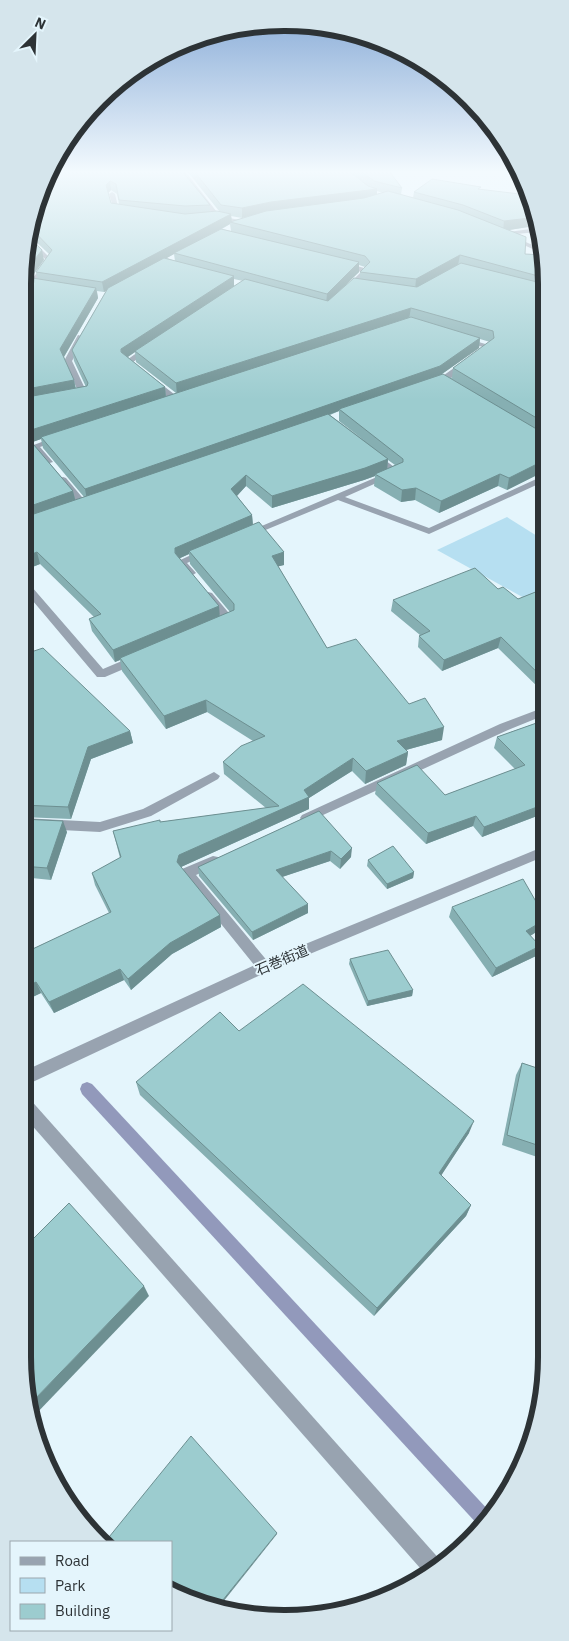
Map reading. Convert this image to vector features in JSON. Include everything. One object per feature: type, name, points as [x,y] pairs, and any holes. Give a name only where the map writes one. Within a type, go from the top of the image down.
[{"type":"street","points":[[37,248],[49,260],[31,285],[49,288]]},
{"type":"street","points":[[334,262],[362,269],[364,272],[339,297]]},
{"type":"street","points":[[351,285],[360,286]]},
{"type":"street","points":[[67,398],[84,395],[68,361],[86,327]]},
{"type":"street","points":[[425,386],[443,380],[488,346],[453,336]]},
{"type":"street","points":[[152,346],[128,362],[176,400]]},
{"type":"street","points":[[443,380],[451,386]]},
{"type":"street","points":[[167,403],[185,397]]},
{"type":"street","points":[[54,468],[35,446],[64,437]]},
{"type":"street","points":[[237,539],[397,472],[367,449]]},
{"type":"street","points":[[60,476],[85,505]]},
{"type":"street","points":[[338,497],[429,532],[538,481]]},
{"type":"street","points":[[210,627],[229,620],[182,562],[218,546]]},
{"type":"street","points":[[31,592],[100,674],[146,655]]},
{"type":"street","points":[[296,823],[504,726],[538,714]]},
{"type":"street","points":[[31,823],[100,827],[147,813],[214,776]]},
{"type":"street","name":"石巻街道","points":[[31,1076],[264,967],[538,854]]},
{"type":"street","points":[[223,857],[187,874],[264,967]]},
{"type":"street","points":[[31,1112],[431,1563]]},
{"type":"green space","points":[[507,517],[538,537],[538,593],[526,599],[437,550]]},
{"type":"building","points":[[34,248],[40,248],[42,250],[32,262]]},
{"type":"building","points":[[50,248],[167,248],[102,282],[36,272],[52,250]]},
{"type":"building","points":[[185,248],[299,248],[359,262],[327,294],[174,253]]},
{"type":"building","points":[[332,248],[525,248],[525,254],[536,255],[537,276],[460,255],[416,279],[360,272],[370,262],[365,256]]},
{"type":"building","points":[[164,258],[234,276],[121,349],[121,352],[165,387],[31,430],[31,396],[87,386],[88,383],[72,350],[108,288]]},
{"type":"building","points":[[461,263],[537,282],[538,419],[453,368],[494,338],[493,331],[411,308],[176,383],[135,351],[245,279],[328,301],[354,278],[417,287]]},
{"type":"building","points":[[31,278],[96,288],[60,349],[74,380],[31,388]]},
{"type":"building","points":[[411,317],[480,338],[440,366],[85,489],[41,437]]},
{"type":"building","points":[[443,374],[538,430],[538,464],[509,478],[500,474],[441,501],[416,488],[402,490],[375,474],[403,462],[403,459],[339,409]]},
{"type":"building","points":[[328,414],[388,459],[365,468],[272,496],[246,475],[231,489],[252,515],[175,548],[175,553],[219,606],[113,650],[89,619],[101,614],[37,552],[31,554],[31,515]]},
{"type":"building","points":[[31,442],[73,491],[31,506]]},
{"type":"building","points":[[259,522],[284,552],[272,556],[327,648],[356,639],[409,704],[425,698],[444,727],[397,741],[408,752],[366,771],[353,758],[304,790],[309,797],[179,855],[177,862],[220,915],[170,943],[128,979],[120,969],[49,1002],[36,982],[31,984],[31,950],[111,912],[92,873],[121,857],[113,831],[160,820],[160,822],[279,806],[223,762],[241,746],[265,736],[206,700],[164,716],[120,658],[234,610],[234,604],[189,551]]},
{"type":"building","points":[[475,568],[498,589],[503,587],[518,599],[538,591],[538,673],[501,637],[444,660],[419,636],[430,631],[393,600]]},
{"type":"building","points":[[43,648],[130,731],[88,747],[68,807],[31,805],[31,652]]},
{"type":"building","points":[[538,722],[538,807],[484,827],[476,816],[428,833],[377,783],[417,765],[445,795],[525,765],[497,737]]},
{"type":"building","points":[[319,811],[352,848],[341,859],[331,851],[276,870],[308,904],[252,932],[198,867]]},
{"type":"building","points":[[31,819],[63,821],[47,868],[31,867]]},
{"type":"building","points":[[393,846],[414,872],[387,884],[368,860]]},
{"type":"building","points":[[523,879],[538,905],[538,924],[526,931],[538,944],[538,947],[496,968],[452,907]]},
{"type":"building","points":[[388,950],[413,990],[368,1001],[350,959]]},
{"type":"building","points":[[303,984],[474,1121],[439,1173],[471,1205],[377,1308],[136,1082],[220,1012],[239,1031]]},
{"type":"building","points":[[522,1063],[538,1068],[538,1145],[507,1135]]},
{"type":"building","points":[[69,1203],[144,1286],[35,1399],[31,1356],[31,1241]]},
{"type":"building","points":[[191,1436],[277,1533],[222,1602],[172,1584],[172,1541],[111,1541],[108,1538]]},
{"type":"waterway","points":[[87,1089],[481,1515]]}]
